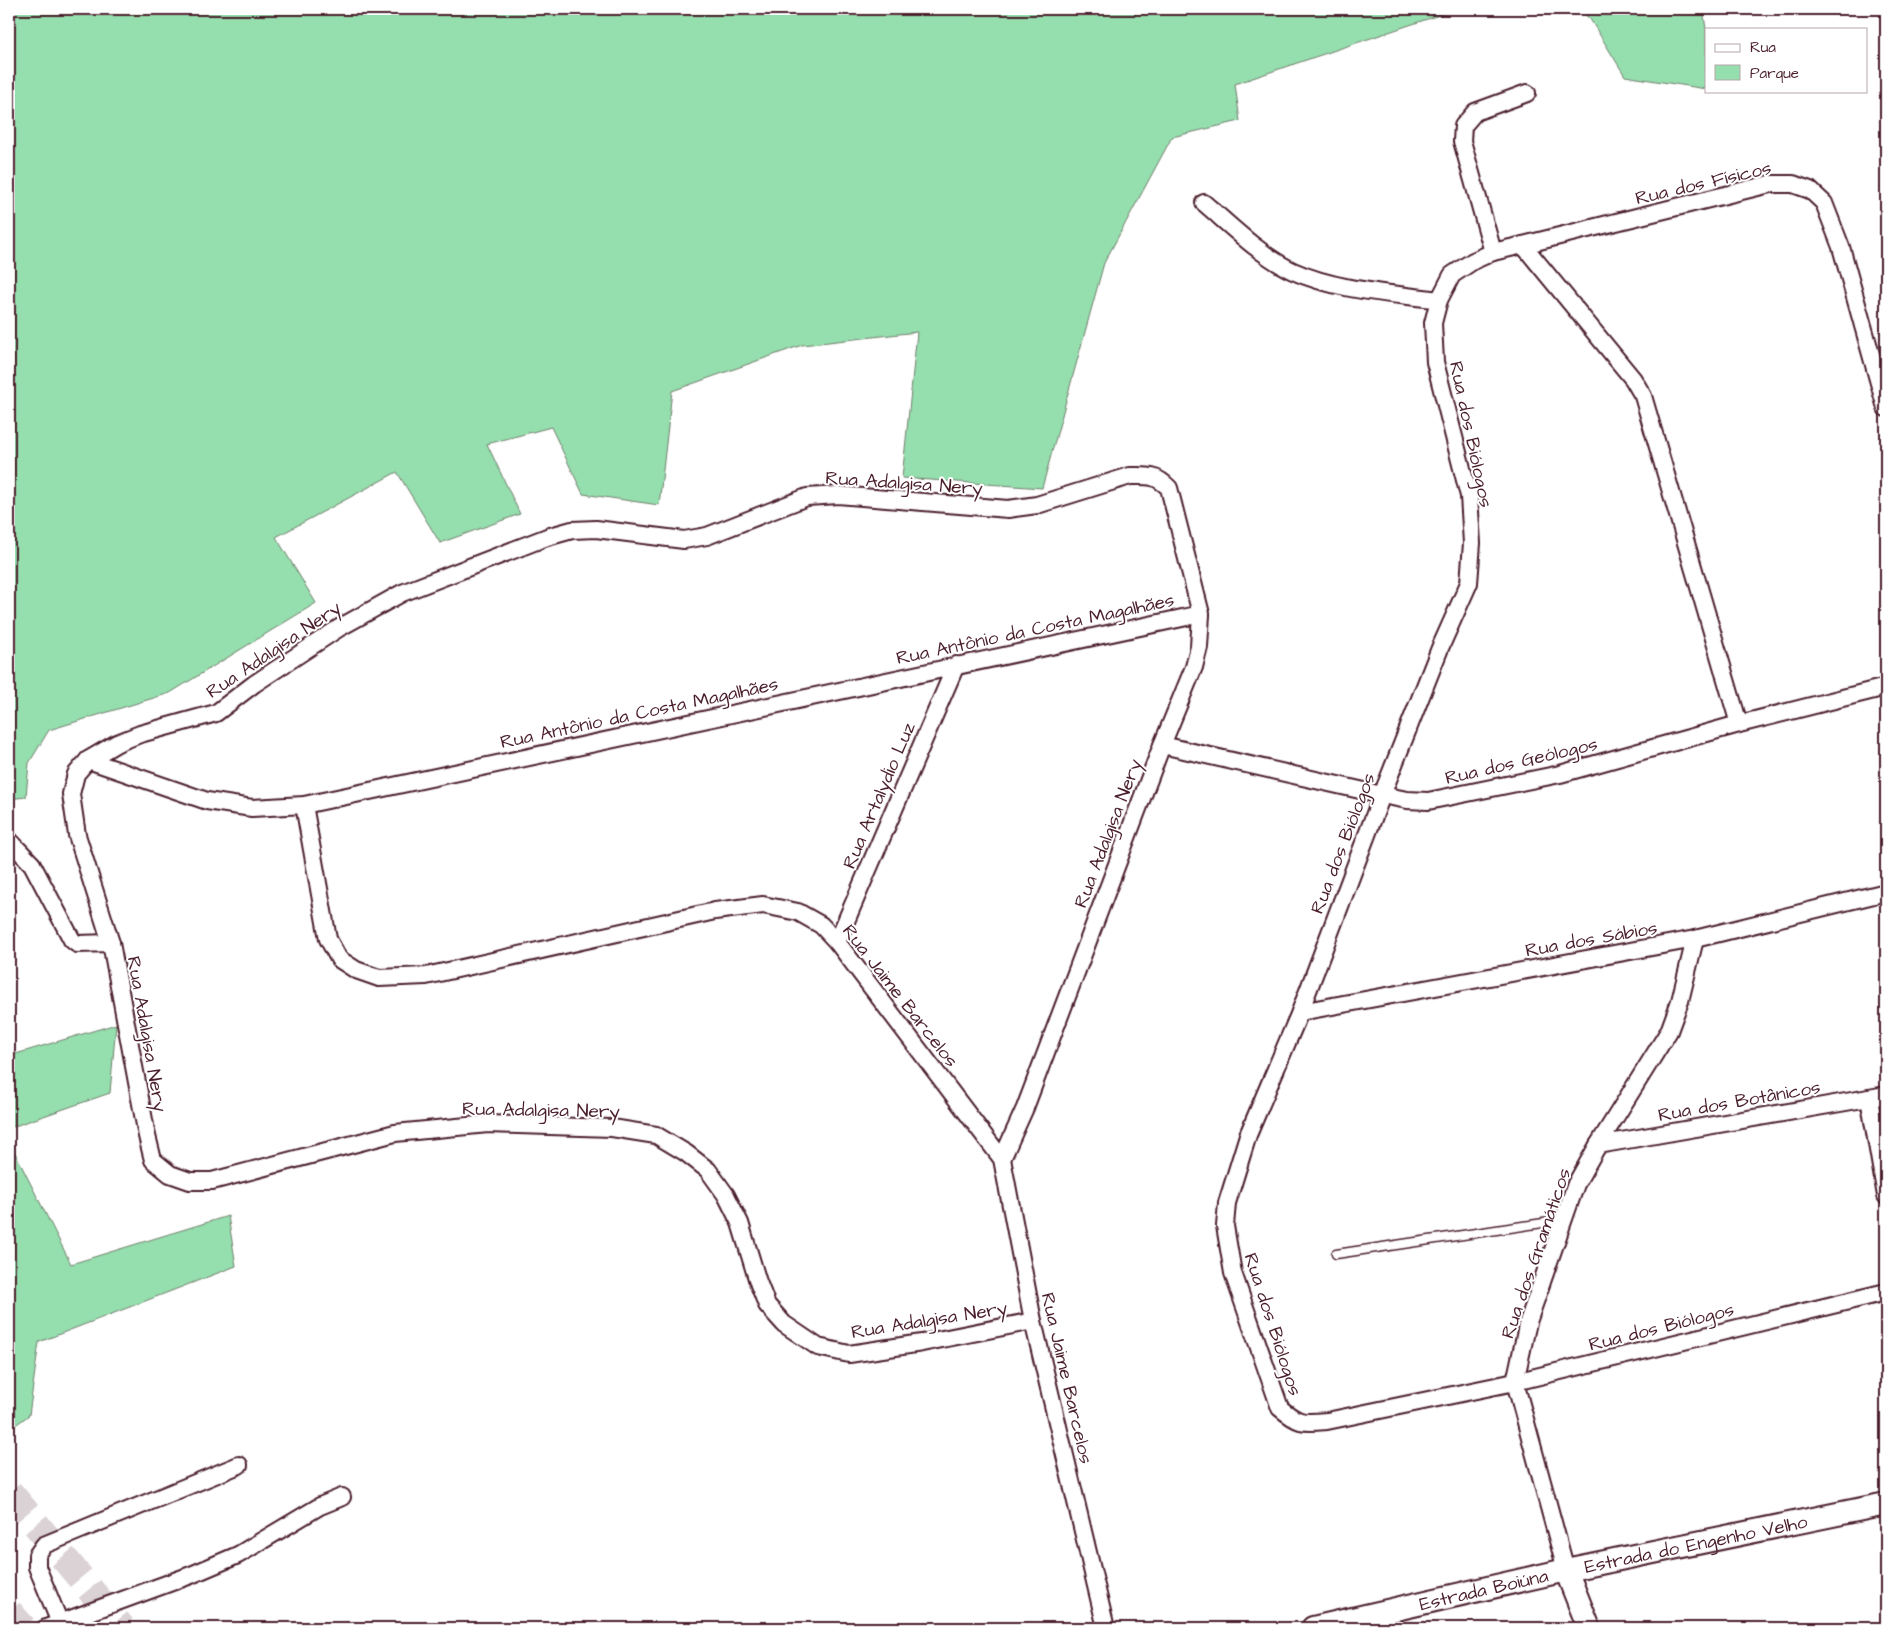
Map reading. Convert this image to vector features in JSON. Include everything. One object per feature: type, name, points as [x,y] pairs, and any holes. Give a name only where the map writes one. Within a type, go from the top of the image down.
[{"type":"street","points":[[1493,252],[1462,141],[1463,126],[1475,112],[1527,93]]},
{"type":"street","name":"Rua dos Físicos","points":[[1523,245],[1770,184],[1793,184],[1810,190],[1824,203],[1841,247],[1886,408]]},
{"type":"street","points":[[1204,203],[1260,250],[1292,270],[1334,286],[1439,300]]},
{"type":"street","points":[[1523,245],[1633,379],[1643,396],[1739,724]]},
{"type":"street","name":"Rua dos Biólogos","points":[[1523,245],[1493,252],[1473,261],[1452,275],[1439,300],[1433,322],[1435,362],[1468,496],[1472,543],[1468,583],[1440,648],[1382,795],[1300,1012],[1248,1135],[1227,1203],[1225,1226],[1233,1273],[1280,1408],[1291,1417],[1303,1423],[1327,1421],[1515,1382],[1886,1292]]},
{"type":"street","name":"Rua Adalgisa Nery","points":[[1002,1159],[1025,1108],[1200,647],[1201,614],[1169,488],[1160,479],[1130,476],[1037,505],[1008,509],[838,495],[806,497],[707,536],[684,540],[596,530],[572,530],[547,537],[402,593],[338,628],[254,684],[216,713],[140,734],[117,743],[88,760],[76,774],[71,794],[77,835],[111,944],[146,1136],[154,1160],[170,1174],[190,1181],[212,1181],[395,1133],[488,1124],[612,1128],[656,1135],[686,1153],[708,1170],[726,1195],[740,1223],[767,1305],[784,1324],[818,1347],[849,1354],[922,1343],[1033,1321]]},
{"type":"street","name":"Rua Antônio da Costa Magalhães","points":[[88,760],[207,801],[252,808],[304,805],[1201,614]]},
{"type":"street","name":"Rua Artalydio Luz","points":[[837,942],[956,665]]},
{"type":"street","name":"Rua dos Geólogos","points":[[1162,745],[1382,795],[1421,800],[1445,798],[1560,774],[1739,724],[1886,687]]},
{"type":"street","name":"Rua Jaime Barcelos","points":[[304,805],[328,939],[339,959],[356,970],[379,978],[426,976],[715,911],[763,905],[798,912],[821,925],[837,942],[1002,1159],[1033,1321],[1106,1628]]},
{"type":"street","points":[[9,840],[32,864],[72,940],[77,944],[111,944]]},
{"type":"street","name":"Rua dos Sábios","points":[[1300,1012],[1695,939],[1886,892]]},
{"type":"street","name":"Rua dos Gramáticos","points":[[1566,1570],[1515,1382],[1528,1322],[1576,1184],[1669,1031],[1680,1002],[1695,939]]},
{"type":"street","name":"Rua dos Botânicos","points":[[1598,1145],[1886,1094]]},
{"type":"street","points":[[1870,1098],[1886,1196]]},
{"type":"street","points":[[239,1465],[44,1545],[36,1556],[37,1567],[53,1626],[191,1576],[238,1555],[320,1506],[342,1497]]},
{"type":"street","name":"Estrada do Engenho Velho","points":[[1588,1628],[1566,1570],[1886,1504]]},
{"type":"street","name":"Estrada Boiúna","points":[[1314,1628],[1566,1570]]},
{"type":"lane","points":[[1336,1254],[1563,1220]]},
{"type":"green space","points":[[9,9],[1457,9],[1235,84],[1240,121],[1172,137],[1104,263],[1042,488],[902,478],[917,332],[802,345],[672,391],[659,505],[583,494],[551,427],[487,444],[520,514],[440,543],[397,472],[276,537],[316,603],[170,693],[49,730],[29,763],[26,797],[9,799]]},
{"type":"green space","points":[[1578,9],[1703,9],[1706,28],[1705,89],[1625,76],[1590,19]]},
{"type":"green space","points":[[116,1024],[110,1093],[9,1128],[9,1056]]},
{"type":"green space","points":[[9,1141],[71,1264],[228,1216],[236,1266],[39,1342],[29,1415],[9,1430]]},
{"type":"tunnel","points":[[9,1492],[122,1628]]},
{"type":"tunnel","points":[[9,1612],[23,1628]]}]
